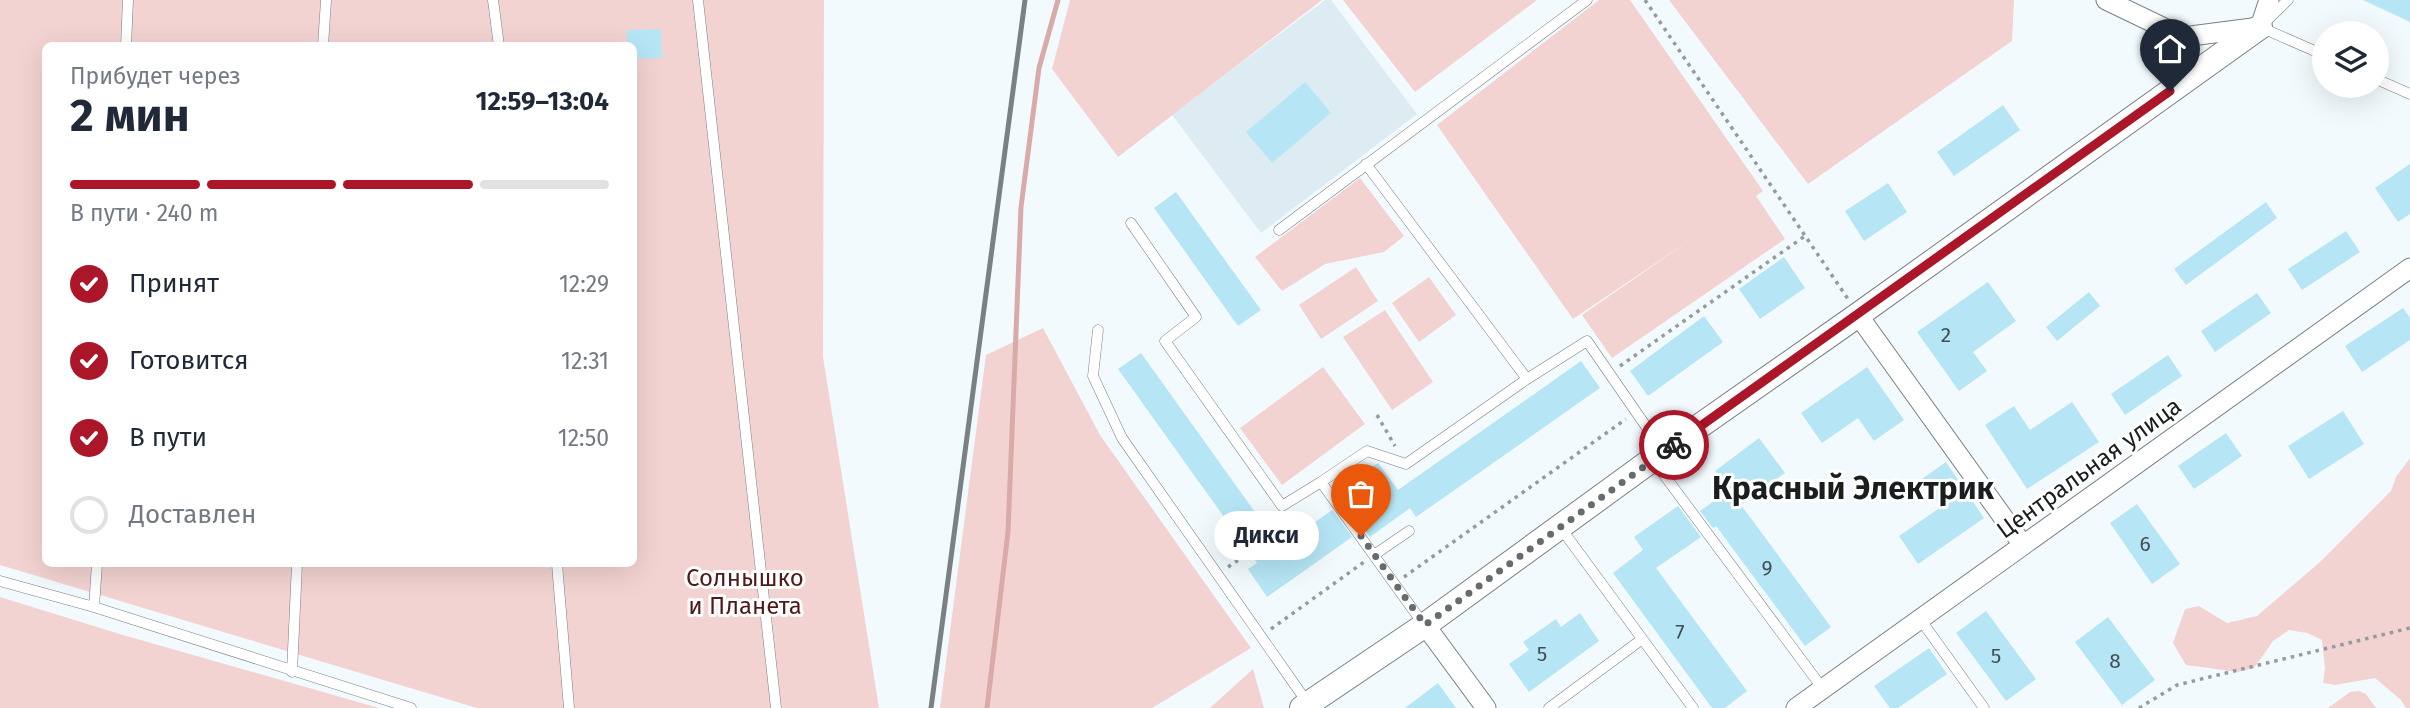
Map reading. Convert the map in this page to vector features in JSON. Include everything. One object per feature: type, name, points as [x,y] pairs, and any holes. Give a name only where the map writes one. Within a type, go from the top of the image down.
[{"type":"street","points":[[2106,0],[2183,37],[2260,27]]},
{"type":"street","points":[[1307,707],[2260,27],[2269,0]]},
{"type":"street","name":"Центральная улица","points":[[1796,708],[2410,268]]},
{"type":"street","points":[[1858,315],[2023,544]]},
{"type":"street","points":[[1425,625],[1486,708]]},
{"type":"lane","points":[[126,42],[128,0]]},
{"type":"lane","points":[[324,42],[326,0]]},
{"type":"lane","points":[[493,0],[498,42]]},
{"type":"lane","points":[[698,0],[776,708]]},
{"type":"lane","points":[[1279,230],[1587,0]]},
{"type":"lane","points":[[2288,0],[2260,27],[2312,50]]},
{"type":"lane","points":[[2389,85],[2410,94]]},
{"type":"lane","points":[[1366,164],[1527,379]]},
{"type":"lane","points":[[1131,223],[1196,317],[1165,341],[1282,506],[1367,451],[1406,464],[1527,379],[1587,341],[1636,412],[1658,456],[1823,689]]},
{"type":"lane","points":[[1098,330],[1093,376],[1122,438],[1261,636],[1307,707]]},
{"type":"lane","points":[[1321,481],[1425,625]]},
{"type":"lane","points":[[1560,527],[1693,708]]},
{"type":"lane","points":[[1374,555],[1409,531]]},
{"type":"lane","points":[[94,607],[97,567]]},
{"type":"lane","points":[[292,672],[297,567]]},
{"type":"lane","points":[[557,567],[569,708]]},
{"type":"lane","points":[[0,581],[94,607],[411,708]]},
{"type":"lane","points":[[1920,619],[1984,708]]},
{"type":"lane","points":[[1549,708],[1642,640]]},
{"type":"path","points":[[1645,0],[1858,315]]},
{"type":"path","points":[[1609,373],[1805,236]]},
{"type":"path","points":[[1395,584],[1636,412]]},
{"type":"path","points":[[1377,415],[1406,464]]},
{"type":"path","points":[[1217,574],[1267,541],[1282,506]]},
{"type":"path","points":[[1261,636],[1374,555]]},
{"type":"path","points":[[2138,708],[2178,685],[2410,628]]},
{"type":"shaded area","points":[[1325,0],[1331,0],[1417,114],[1261,233],[1172,115]]},
{"type":"green space","name":"Солнышко и Планета","points":[[0,0],[824,0],[823,357],[879,708],[477,708],[0,565]]},
{"type":"green space","points":[[1070,0],[1322,0],[1118,157],[1052,69]]},
{"type":"green space","points":[[1343,0],[1537,0],[1415,92]]},
{"type":"green space","points":[[1599,0],[1630,0],[1763,191],[1756,196],[1785,239],[1612,358],[1582,315],[1693,238],[1573,319],[1437,125]]},
{"type":"green space","points":[[1669,0],[2014,0],[2012,41],[1808,184]]},
{"type":"green space","points":[[1360,178],[1404,236],[1384,252],[1325,264],[1282,291],[1255,257]]},
{"type":"green space","points":[[1356,267],[1378,301],[1321,339],[1299,305]]},
{"type":"green space","points":[[1429,277],[1456,315],[1419,342],[1392,303]]},
{"type":"green space","points":[[1385,310],[1433,382],[1392,410],[1343,337]]},
{"type":"green space","points":[[1043,328],[1100,435],[1251,648],[1152,708],[940,708],[986,355]]},
{"type":"green space","points":[[1323,367],[1365,424],[1282,485],[1240,428]]},
{"type":"green space","points":[[2410,458],[2410,708],[2406,708],[2401,700],[2375,678],[2335,685],[2323,683],[2325,668],[2322,640],[2307,633],[2289,630],[2273,641],[2254,668],[2238,672],[2186,665],[2173,643],[2185,609],[2199,606],[2227,623],[2257,616],[2319,563],[2391,491],[2396,477]]},
{"type":"green space","points":[[0,597],[123,635],[379,708],[0,708]]},
{"type":"green space","points":[[1253,669],[1264,708],[1210,708]]},
{"type":"green space","points":[[2359,691],[2366,694],[2376,708],[2328,708],[2350,692]]},
{"type":"building","points":[[2363,0],[2410,0],[2410,22]]},
{"type":"building","points":[[661,29],[662,58],[637,59],[637,42],[627,42],[627,30]]},
{"type":"building","points":[[1305,82],[1331,113],[1272,163],[1246,132]]},
{"type":"building","points":[[2003,105],[2020,130],[1954,176],[1937,152]]},
{"type":"building","points":[[2410,164],[2410,214],[2398,222],[2375,188]]},
{"type":"building","points":[[1888,183],[1907,212],[1864,241],[1845,211]]},
{"type":"building","points":[[1176,192],[1261,310],[1238,326],[1154,208]]},
{"type":"building","points":[[2266,202],[2277,218],[2186,285],[2174,269]]},
{"type":"building","points":[[2346,231],[2360,252],[2302,290],[2288,269]]},
{"type":"building","points":[[1784,257],[1805,288],[1760,319],[1739,289]]},
{"type":"building","points":[[1988,282],[2016,321],[1973,352],[1987,371],[1959,391],[1917,332]]},
{"type":"building","points":[[2089,292],[2100,306],[2057,341],[2046,327]]},
{"type":"building","points":[[2257,293],[2271,313],[2215,352],[2201,331]]},
{"type":"building","points":[[2403,308],[2410,318],[2410,340],[2362,372],[2345,346]]},
{"type":"building","points":[[1704,316],[1723,342],[1648,396],[1630,371]]},
{"type":"building","points":[[1141,353],[1280,547],[1332,510],[1352,537],[1267,597],[1248,569],[1257,563],[1118,369]]},
{"type":"building","points":[[2168,355],[2182,376],[2125,415],[2111,394]]},
{"type":"building","points":[[1581,361],[1600,388],[1416,517],[1410,508],[1370,537],[1337,492],[1378,463],[1398,490]]},
{"type":"building","points":[[1867,367],[1904,420],[1874,441],[1858,418],[1822,443],[1801,413]]},
{"type":"building","points":[[2072,402],[2099,442],[2027,489],[1985,425],[2014,406],[2030,430]]},
{"type":"building","points":[[2343,411],[2364,444],[2309,479],[2288,446]]},
{"type":"building","points":[[2226,433],[2242,456],[2194,489],[2178,466]]},
{"type":"building","points":[[1759,438],[1785,473],[1741,505],[1831,627],[1805,646],[1716,526],[1713,528],[1700,511],[1729,490],[1715,471]]},
{"type":"building","points":[[1946,462],[1984,518],[1918,564],[1899,536],[1941,507],[1922,479]]},
{"type":"building","points":[[2137,504],[2180,564],[2152,584],[2110,523]]},
{"type":"building","points":[[1678,506],[1701,537],[1656,568],[1747,691],[1725,708],[1712,708],[1613,573],[1643,550],[1634,537]]},
{"type":"building","points":[[1986,611],[2036,679],[2006,701],[1956,633]]},
{"type":"building","points":[[1580,613],[1599,641],[1529,692],[1509,664],[1529,650],[1523,642],[1556,619],[1561,627]]},
{"type":"building","points":[[2108,617],[2155,680],[2122,705],[2075,642]]},
{"type":"building","points":[[1929,648],[1947,674],[1898,708],[1890,708],[1874,686]]},
{"type":"building","points":[[1438,683],[1456,708],[1405,708]]},
{"type":"waterway","points":[[987,708],[1008,532],[1021,207],[1039,68],[1058,0]]},
{"type":"railway","points":[[931,708],[1025,0]]},
{"type":"way so far","points":[[1361,536],[1425,625],[1674,445]]},
{"type":"place","name":"Дикси","points":[[1361,536]]},
{"type":"district","name":"Красный Электрик","points":[[1853,488]]},
{"type":"route","points":[[1674,445],[2170,91]]}]
